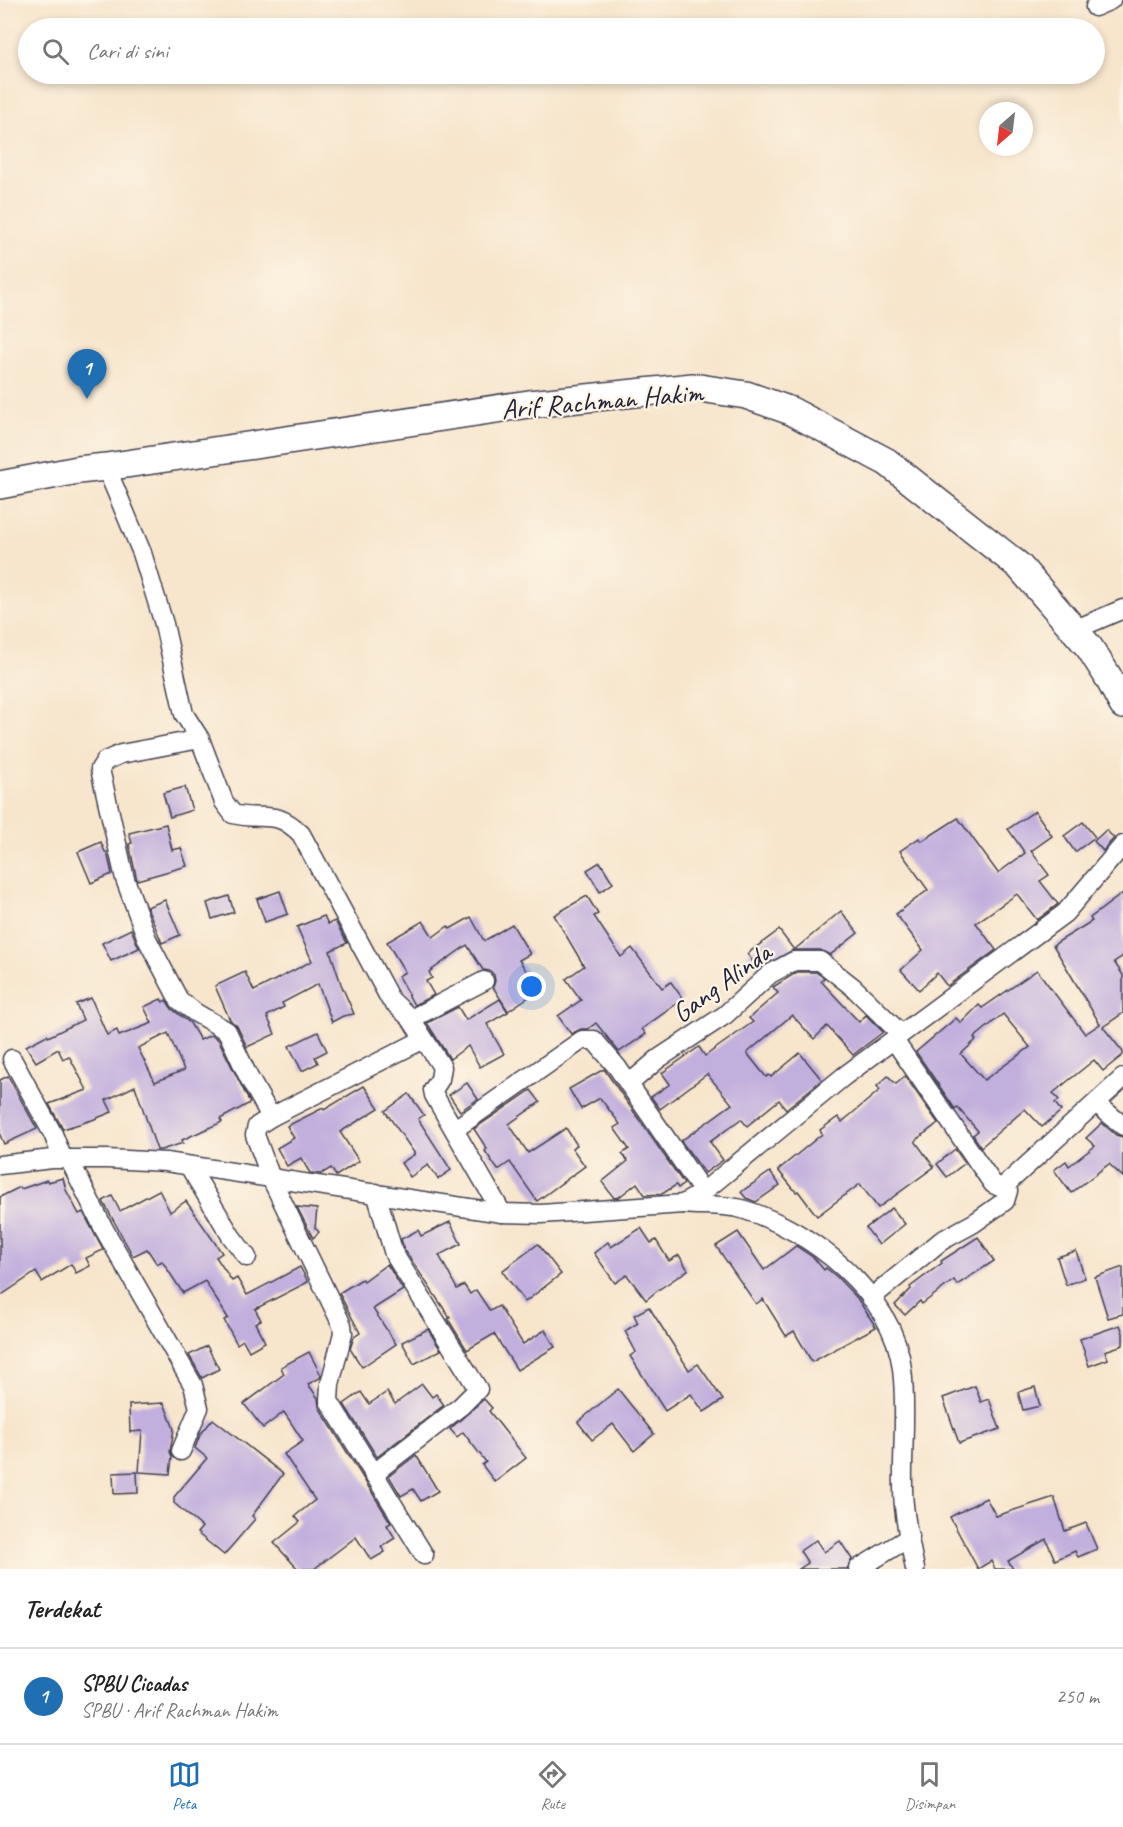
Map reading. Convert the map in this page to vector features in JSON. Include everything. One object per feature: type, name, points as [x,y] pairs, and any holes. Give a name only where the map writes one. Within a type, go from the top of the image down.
[{"type":"main road","name":"Arif Rachman Hakim","points":[[0,485],[78,470],[529,404],[693,387],[746,395],[791,411],[887,462],[1018,566],[1089,647],[1123,705]]},
{"type":"street","points":[[106,467],[142,553],[164,624],[184,714],[200,739],[224,802],[230,811],[239,816],[277,818],[290,823],[301,834],[390,999],[411,1019],[442,1067],[440,1079],[433,1090],[434,1095],[502,1213]]},
{"type":"street","points":[[1074,630],[1123,609]]},
{"type":"street","points":[[200,739],[121,754],[105,761],[100,769],[125,879],[147,939],[179,1000],[227,1031],[248,1076],[271,1117]]},
{"type":"street","points":[[0,1166],[66,1159],[166,1162],[502,1213],[541,1214],[683,1204],[703,1199],[843,1077],[1065,913],[1123,845]]},
{"type":"street","name":"Gang Alinda","points":[[629,1084],[658,1059],[725,1015],[770,974],[794,962],[820,961],[853,987],[897,1037],[993,1184],[1002,1188],[1006,1186]]},
{"type":"street","points":[[411,1019],[484,981]]},
{"type":"street","points":[[424,1039],[271,1117],[257,1126],[255,1135],[271,1178],[342,1325],[343,1333],[330,1384],[329,1401],[424,1555]]},
{"type":"street","points":[[455,1129],[582,1040],[594,1040],[629,1084],[703,1199],[770,1219],[816,1244],[847,1270],[879,1308],[896,1340],[902,1368],[903,1490],[915,1569]]},
{"type":"street","points":[[12,1059],[104,1229],[193,1385],[199,1408],[181,1451]]},
{"type":"street","points":[[871,1298],[941,1241],[974,1223],[1005,1201],[1008,1191],[1006,1186],[1123,1078]]},
{"type":"street","points":[[1096,1103],[1123,1126]]},
{"type":"street","points":[[189,1166],[231,1236],[247,1257]]},
{"type":"street","points":[[373,1474],[461,1406],[478,1389],[394,1254],[376,1193]]},
{"type":"street","points":[[858,1569],[910,1537]]},
{"type":"building","points":[[185,787],[192,810],[170,817],[163,793]]},
{"type":"building","points":[[1035,811],[1052,836],[1031,851],[1049,875],[1040,881],[1058,904],[1037,920],[1017,894],[976,923],[996,950],[947,986],[937,973],[919,990],[901,970],[923,950],[896,914],[928,890],[900,851],[919,838],[922,841],[958,818],[998,873],[1025,853],[1008,829]]},
{"type":"building","points":[[1083,822],[1095,837],[1075,852],[1064,836]]},
{"type":"building","points":[[166,824],[172,850],[181,848],[187,866],[137,880],[129,844],[132,843],[129,833]]},
{"type":"building","points":[[1106,830],[1114,838],[1103,851],[1094,841]]},
{"type":"building","points":[[101,842],[107,852],[112,874],[91,883],[78,852]]},
{"type":"building","points":[[600,862],[613,883],[600,892],[587,870]]},
{"type":"building","points":[[280,891],[288,914],[265,922],[257,899]]},
{"type":"building","points":[[1123,893],[1123,956],[1114,962],[1123,975],[1123,1013],[1103,1027],[1123,1055],[1103,1071],[1094,1060],[1053,1093],[1059,1100],[1055,1103],[1061,1111],[1042,1127],[1025,1109],[981,1147],[973,1135],[978,1131],[957,1107],[955,1109],[916,1052],[956,1018],[961,1023],[979,1005],[982,1008],[1037,970],[1085,1034],[1100,1024],[1053,945],[1092,921],[1090,918]],"holes":[[[1003,1014],[1030,1047],[984,1080],[961,1054],[976,1040],[974,1038]]]},
{"type":"building","points":[[229,896],[234,912],[212,919],[207,903]]},
{"type":"building","points":[[587,896],[598,914],[594,916],[621,957],[632,948],[662,988],[671,982],[683,999],[642,1029],[646,1034],[619,1052],[596,1023],[588,1029],[581,1029],[571,1034],[558,1016],[581,1000],[566,979],[584,966],[554,915]]},
{"type":"building","points":[[165,900],[180,935],[162,943],[147,907]]},
{"type":"building","points":[[841,911],[858,933],[830,955],[820,950],[794,950]]},
{"type":"building","points":[[324,916],[328,924],[335,921],[347,943],[330,951],[354,1014],[343,1016],[332,1022],[318,984],[282,1003],[284,1007],[267,1016],[275,1034],[247,1047],[237,1026],[230,1020],[215,986],[245,972],[254,991],[312,961],[297,927]]},
{"type":"building","points":[[471,917],[484,941],[512,924],[530,954],[519,960],[539,990],[508,1011],[493,987],[494,975],[490,971],[483,970],[467,945],[429,972],[432,978],[426,981],[434,995],[414,1005],[398,976],[405,972],[387,942],[423,921],[433,937],[448,926],[450,929]]},
{"type":"building","points":[[131,929],[139,948],[111,961],[102,943]]},
{"type":"building","points":[[779,930],[794,950],[759,969],[747,954]]},
{"type":"building","points":[[797,972],[816,972],[824,978],[821,981],[859,1022],[866,1015],[883,1032],[853,1055],[827,1026],[814,1039],[792,1015],[747,1053],[766,1077],[769,1075],[771,1077],[800,1053],[822,1080],[786,1109],[779,1100],[747,1126],[741,1119],[710,1142],[723,1160],[705,1173],[681,1141],[732,1104],[707,1074],[660,1109],[651,1097],[670,1084],[662,1073],[699,1047],[705,1056],[753,1022],[749,1018],[778,993],[773,987]]},
{"type":"building","points":[[91,998],[107,1035],[117,1030],[119,1036],[152,1023],[144,1007],[161,999],[163,1002],[166,1000],[172,1009],[190,1023],[200,1040],[211,1035],[218,1039],[250,1103],[220,1119],[222,1122],[182,1140],[183,1143],[161,1150],[157,1150],[135,1086],[106,1100],[112,1112],[63,1129],[49,1104],[87,1090],[69,1056],[63,1059],[58,1049],[36,1062],[26,1046],[83,1020],[76,1004]],"holes":[[[168,1033],[184,1070],[155,1082],[138,1048]]]},
{"type":"building","points":[[500,999],[508,1012],[487,1024],[504,1054],[480,1067],[468,1046],[450,1059],[427,1023],[458,1007],[466,1020]]},
{"type":"building","points":[[318,1032],[327,1051],[315,1057],[318,1063],[302,1071],[289,1046]]},
{"type":"building","points":[[604,1069],[684,1184],[678,1188],[676,1185],[662,1194],[645,1195],[637,1183],[619,1197],[614,1198],[602,1182],[628,1161],[622,1154],[629,1149],[614,1128],[620,1124],[600,1098],[581,1109],[569,1089]]},
{"type":"building","points":[[8,1076],[37,1129],[4,1144],[0,1135],[0,1080]]},
{"type":"building","points":[[888,1076],[896,1084],[905,1076],[938,1123],[915,1141],[934,1167],[878,1208],[860,1184],[817,1216],[778,1170],[822,1134],[820,1130],[838,1117],[842,1122],[880,1090],[877,1086]]},
{"type":"building","points":[[467,1083],[478,1099],[460,1111],[449,1095]]},
{"type":"building","points":[[364,1086],[379,1108],[340,1132],[359,1161],[336,1176],[331,1168],[321,1174],[310,1173],[301,1158],[287,1166],[277,1148],[294,1138],[287,1126],[323,1108],[324,1110]]},
{"type":"building","points":[[531,1090],[540,1102],[509,1124],[528,1153],[566,1128],[577,1145],[572,1148],[585,1166],[537,1201],[510,1162],[498,1170],[474,1129]]},
{"type":"building","points":[[409,1094],[424,1115],[418,1119],[451,1170],[438,1179],[428,1165],[410,1177],[401,1163],[415,1154],[385,1111]]},
{"type":"building","points":[[1102,1123],[1116,1135],[1123,1137],[1123,1177],[1109,1164],[1071,1193],[1054,1170],[1066,1161],[1069,1166],[1095,1146],[1086,1138]]},
{"type":"building","points":[[955,1149],[965,1163],[947,1177],[937,1164]]},
{"type":"building","points":[[770,1172],[780,1185],[756,1202],[746,1198],[741,1192]]},
{"type":"building","points":[[63,1178],[66,1190],[79,1214],[83,1212],[103,1250],[86,1258],[90,1266],[76,1273],[71,1264],[42,1282],[36,1272],[0,1296],[0,1197],[20,1187],[21,1189],[47,1180],[48,1182]]},
{"type":"building","points":[[159,1190],[170,1212],[186,1201],[222,1253],[216,1257],[232,1281],[237,1278],[247,1295],[300,1267],[308,1282],[255,1309],[261,1320],[255,1323],[265,1342],[249,1351],[243,1340],[237,1344],[224,1320],[228,1318],[205,1281],[183,1293],[162,1261],[157,1264],[147,1249],[133,1256],[103,1201],[112,1196],[120,1211]]},
{"type":"building","points":[[297,1207],[317,1209],[315,1228],[319,1232],[313,1238]]},
{"type":"building","points":[[892,1208],[905,1224],[879,1245],[866,1228]]},
{"type":"building","points":[[450,1222],[461,1244],[439,1255],[457,1289],[464,1285],[470,1294],[476,1290],[490,1311],[499,1306],[523,1344],[545,1330],[555,1347],[517,1370],[494,1334],[467,1350],[448,1319],[450,1318],[404,1249],[401,1239],[418,1230],[421,1236]]},
{"type":"building","points":[[641,1228],[651,1243],[656,1240],[669,1261],[679,1255],[688,1270],[646,1300],[627,1275],[615,1283],[594,1253],[608,1242],[611,1247]]},
{"type":"building","points":[[738,1232],[764,1270],[796,1246],[814,1258],[824,1270],[826,1268],[837,1277],[857,1298],[876,1327],[812,1362],[794,1331],[786,1336],[763,1299],[756,1304],[716,1246]]},
{"type":"building","points":[[978,1237],[994,1261],[957,1285],[954,1280],[922,1304],[920,1301],[905,1315],[895,1305],[911,1289],[910,1287],[942,1263],[941,1261]]},
{"type":"building","points":[[538,1244],[561,1274],[525,1302],[502,1271]]},
{"type":"building","points":[[1076,1251],[1085,1278],[1066,1285],[1057,1257]]},
{"type":"building","points":[[387,1264],[403,1290],[373,1309],[396,1344],[362,1367],[350,1349],[354,1337],[360,1333],[339,1293],[362,1279],[364,1281]]},
{"type":"building","points":[[1123,1267],[1123,1314],[1108,1318],[1095,1277]]},
{"type":"building","points":[[649,1307],[689,1370],[698,1364],[723,1400],[704,1412],[691,1394],[665,1411],[630,1356],[636,1352],[625,1331],[638,1323],[634,1315]]},
{"type":"building","points":[[1120,1325],[1123,1345],[1105,1351],[1108,1359],[1089,1366],[1080,1339]]},
{"type":"building","points":[[428,1329],[441,1350],[414,1364],[402,1342]]},
{"type":"building","points":[[207,1346],[219,1369],[202,1378],[189,1355]]},
{"type":"building","points":[[309,1352],[321,1375],[320,1378],[308,1384],[318,1398],[319,1407],[391,1523],[387,1525],[395,1538],[381,1547],[385,1552],[371,1560],[356,1537],[314,1569],[298,1569],[274,1543],[300,1522],[295,1516],[315,1500],[284,1454],[303,1441],[284,1412],[263,1428],[244,1404],[284,1374],[281,1367]]},
{"type":"building","points":[[422,1384],[432,1397],[436,1394],[444,1405],[377,1457],[344,1404],[361,1392],[369,1404],[387,1392],[395,1404]]},
{"type":"building","points":[[975,1386],[981,1402],[989,1399],[1000,1429],[959,1443],[943,1398]]},
{"type":"building","points":[[1035,1387],[1040,1406],[1023,1410],[1018,1392]]},
{"type":"building","points":[[618,1389],[654,1434],[634,1451],[613,1424],[592,1440],[578,1422]]},
{"type":"building","points":[[484,1399],[492,1408],[489,1411],[526,1458],[495,1482],[482,1465],[486,1462],[463,1432],[457,1437],[450,1429]]},
{"type":"building","points":[[164,1403],[174,1429],[170,1452],[172,1457],[170,1474],[139,1472],[142,1431],[130,1432],[129,1405]]},
{"type":"building","points":[[213,1419],[283,1474],[252,1516],[255,1519],[224,1555],[197,1533],[202,1527],[174,1503],[174,1497],[207,1458],[195,1448],[200,1435]]},
{"type":"building","points":[[416,1455],[438,1491],[421,1501],[413,1489],[401,1496],[389,1476]]},
{"type":"building","points":[[137,1472],[138,1493],[114,1494],[113,1473]]},
{"type":"building","points":[[1054,1497],[1065,1531],[1086,1523],[1097,1549],[1078,1557],[1075,1551],[1055,1560],[1046,1539],[1008,1561],[1013,1569],[995,1569],[991,1561],[978,1569],[950,1517],[986,1498],[996,1516]]},
{"type":"building","points":[[816,1540],[824,1552],[840,1541],[852,1559],[847,1569],[799,1569],[808,1563],[800,1551]]},
{"type":"place","name":"SPBU Cicadas","points":[[87,399]]}]
